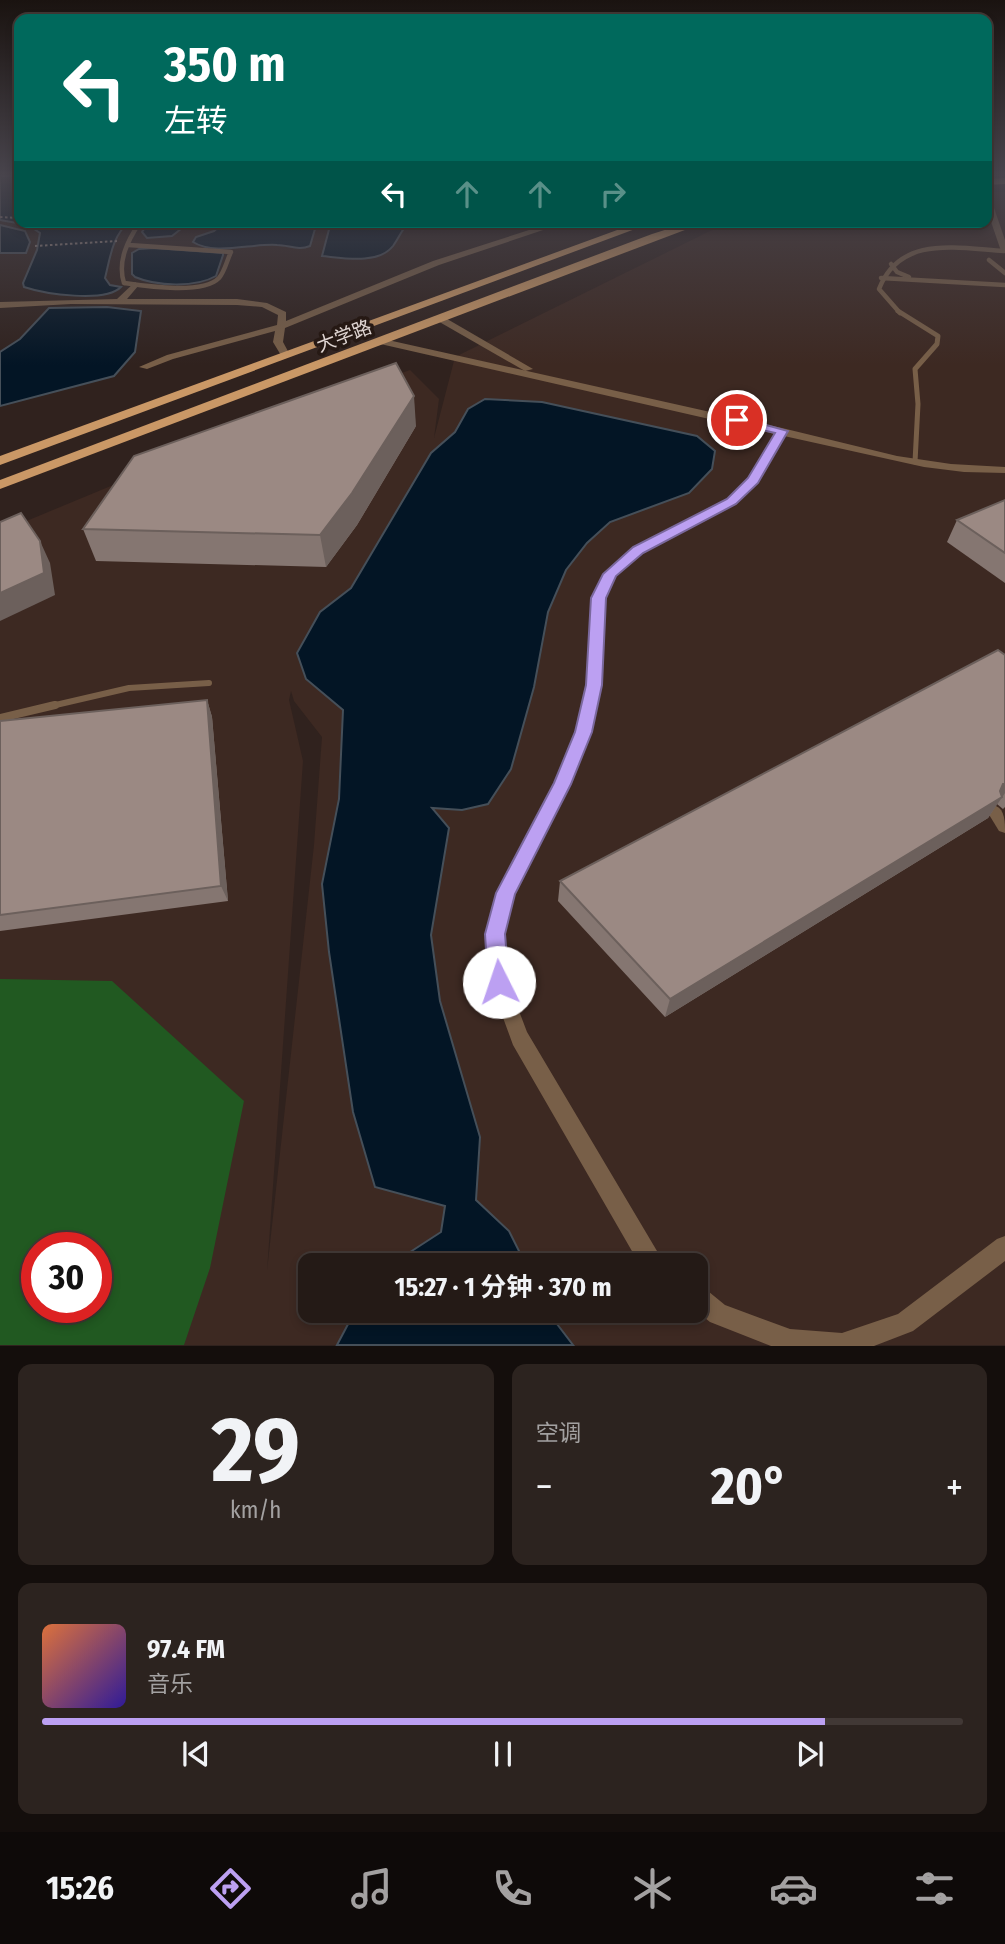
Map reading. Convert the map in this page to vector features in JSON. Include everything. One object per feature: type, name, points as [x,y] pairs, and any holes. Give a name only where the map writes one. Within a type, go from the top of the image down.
[{"type":"main road","name":"大学路","points":[[0,461],[603,239]]},
{"type":"main road","name":"大学路","points":[[0,485],[648,239]]},
{"type":"street","points":[[144,367],[170,357],[282,326],[436,263],[511,239]]},
{"type":"street","points":[[119,302],[135,285]]},
{"type":"street","points":[[0,304],[254,303],[280,310],[284,319],[278,342],[285,355]]},
{"type":"street","points":[[439,318],[542,376]]},
{"type":"street","points":[[379,341],[915,462],[979,471],[1005,470]]},
{"type":"street","points":[[645,1253],[520,1038],[499,982],[495,934],[506,893],[562,784],[584,732],[594,685],[598,598],[610,574],[638,550],[732,501],[753,480],[782,431]]},
{"type":"street","points":[[708,1306],[718,1314],[790,1341],[842,1345],[905,1323],[1005,1247]]},
{"type":"lane","points":[[129,245],[231,252],[223,273],[215,281],[182,286],[135,285],[124,283],[120,274],[124,252],[132,239]]},
{"type":"lane","points":[[915,462],[918,404],[915,369],[937,344],[938,336],[902,316],[879,289],[881,278],[891,264],[920,249],[1005,251]]},
{"type":"lane","points":[[989,260],[1005,273]]},
{"type":"lane","points":[[891,264],[897,272],[927,280]]},
{"type":"lane","points":[[881,278],[1005,285]]},
{"type":"lane","points":[[0,718],[129,688],[209,683]]},
{"type":"path","points":[[35,246],[120,241]]},
{"type":"shaded area","points":[[694,239],[1005,239],[1005,1345],[0,1345],[0,532],[260,424],[410,370],[439,399],[434,438],[455,357]],"holes":[[[291,691],[294,701],[322,737],[314,845],[267,1271],[303,761],[289,700]]]},
{"type":"green space","points":[[0,979],[112,981],[244,1101],[210,1268],[184,1345],[0,1345]]},
{"type":"water","points":[[0,239],[29,239],[30,242],[26,253],[0,253]]},
{"type":"water","points":[[39,239],[116,239],[105,278],[110,285],[121,287],[102,295],[74,296],[24,287],[23,283]]},
{"type":"water","points":[[195,239],[312,239],[310,246],[297,248],[267,245],[223,249],[193,242]]},
{"type":"water","points":[[327,239],[397,239],[387,252],[379,256],[350,259],[322,256]]},
{"type":"water","points":[[139,249],[223,255],[216,276],[187,284],[164,284],[144,280],[132,274],[132,253]]},
{"type":"water","points":[[107,307],[141,311],[135,352],[114,376],[0,406],[0,352],[20,339],[49,308]]},
{"type":"water","points":[[485,399],[542,402],[697,436],[715,451],[712,469],[689,493],[610,522],[587,543],[566,570],[548,612],[534,687],[511,769],[488,804],[462,810],[432,808],[449,828],[431,935],[440,1001],[480,1137],[476,1200],[509,1231],[520,1253],[409,1253],[441,1232],[445,1206],[375,1187],[353,1112],[329,952],[322,884],[339,799],[343,710],[306,679],[297,653],[320,612],[351,588],[431,453],[455,432],[468,409]]},
{"type":"water","points":[[349,1323],[556,1323],[573,1345],[337,1345]]},
{"type":"building","points":[[396,363],[414,396],[352,493],[320,535],[83,529],[134,456]]},
{"type":"building","points":[[1005,500],[1005,553],[957,520]]},
{"type":"building","points":[[21,513],[40,541],[44,573],[0,593],[0,522]]},
{"type":"building","points":[[998,650],[1005,655],[1005,784],[1000,791],[1002,797],[670,999],[560,881]]},
{"type":"building","points":[[207,700],[221,886],[0,915],[0,721]]},
{"type":"route","points":[[499,982],[495,934],[506,893],[562,784],[584,732],[594,685],[598,598],[610,574],[638,550],[732,501],[753,480],[782,431],[737,420]]}]
